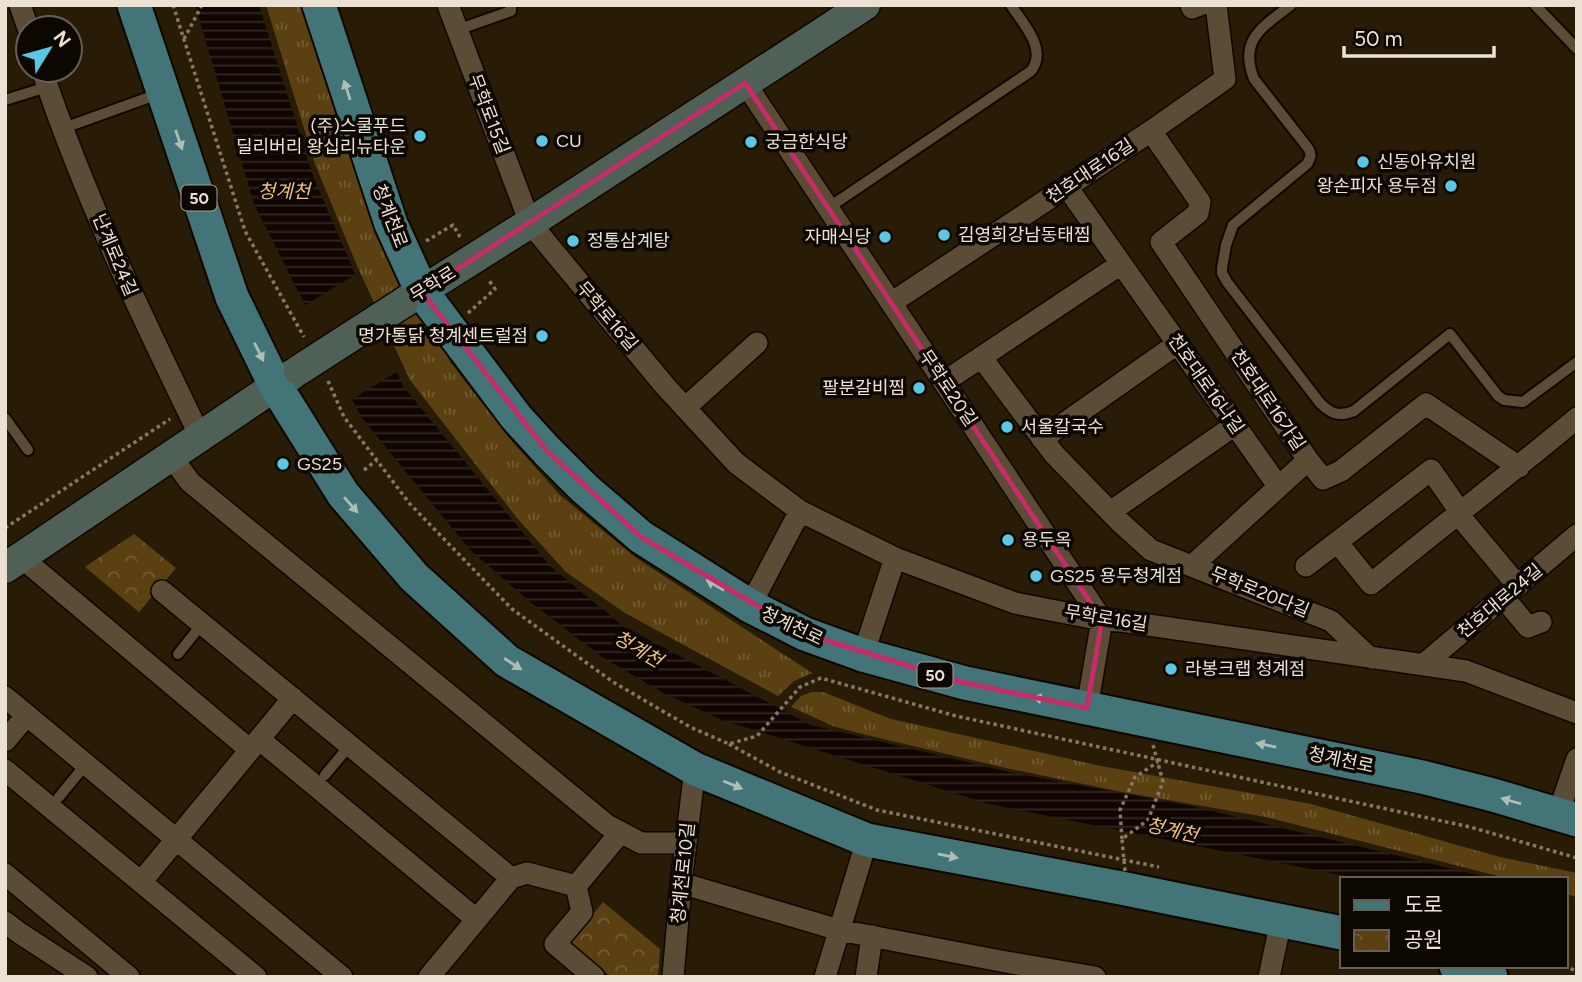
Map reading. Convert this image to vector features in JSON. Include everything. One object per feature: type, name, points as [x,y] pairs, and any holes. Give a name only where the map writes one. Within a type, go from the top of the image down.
[{"type":"main road","name":"50","points":[[134,5],[232,297],[300,377],[343,494],[414,577],[507,661],[695,769],[867,840],[1108,885],[1340,933]]},
{"type":"main road","name":"청계천로","points":[[318,5],[391,224],[412,297],[547,451],[584,488],[641,537],[698,575],[805,634],[863,655],[965,683],[1422,777],[1567,817]]},
{"type":"main road","name":"무학로","points":[[13,563],[200,436],[300,377],[412,297],[865,5]]},
{"type":"main road","points":[[1462,968],[1491,977]]},
{"type":"street","name":"무학로15길","points":[[447,5],[530,223]]},
{"type":"street","name":"천호대로16길","points":[[891,303],[1225,79],[1216,5]]},
{"type":"street","name":"무학로20길","points":[[745,83],[1102,620]]},
{"type":"street","name":"난계로24길","points":[[47,84],[61,129],[135,300],[200,436]]},
{"type":"street","name":"천호대로16가길","points":[[1151,131],[1200,202],[1198,214],[1161,242],[1323,479],[1341,471],[1426,404],[1519,467]]},
{"type":"street","name":"천호대로16나길","points":[[1067,187],[1278,486]]},
{"type":"street","name":"무학로16길","points":[[530,223],[664,386],[736,463],[800,511],[895,558],[1015,603],[1102,620],[1466,671],[1577,713]]},
{"type":"street","points":[[944,382],[1121,264]]},
{"type":"street","points":[[685,408],[757,343]]},
{"type":"street","points":[[1042,439],[1177,344]]},
{"type":"street","name":"무학로20다길","points":[[981,357],[1054,454],[1151,550],[1331,621],[1370,658]]},
{"type":"street","points":[[1337,542],[1371,584],[1577,418]]},
{"type":"street","points":[[1110,512],[1235,425]]},
{"type":"street","points":[[171,456],[190,482],[607,825],[641,843],[685,843]]},
{"type":"street","points":[[1193,565],[1308,460]]},
{"type":"street","points":[[1306,566],[1431,470],[1511,592],[1528,627],[1541,622]]},
{"type":"street","points":[[750,606],[800,511]]},
{"type":"street","name":"천호대로24길","points":[[1423,665],[1577,535]]},
{"type":"street","points":[[863,655],[895,558]]},
{"type":"street","points":[[13,563],[255,744],[476,919]]},
{"type":"street","points":[[162,591],[511,878]]},
{"type":"street","points":[[1087,708],[1102,620]]},
{"type":"street","points":[[5,697],[342,977]]},
{"type":"street","points":[[141,882],[293,698]]},
{"type":"street","points":[[5,741],[27,715]]},
{"type":"street","points":[[1567,817],[1577,759]]},
{"type":"street","name":"청계천로10길","points":[[673,977],[685,843],[695,769]]},
{"type":"street","points":[[5,770],[256,977]]},
{"type":"street","points":[[576,886],[620,833]]},
{"type":"street","points":[[825,977],[867,840]]},
{"type":"street","points":[[429,977],[511,878],[527,873],[576,886]]},
{"type":"street","points":[[5,874],[129,977]]},
{"type":"street","points":[[681,883],[839,930],[1003,969],[1095,977]]},
{"type":"street","points":[[576,886],[582,912],[555,944],[594,977]]},
{"type":"street","points":[[1269,977],[1281,921]]},
{"type":"street","points":[[5,922],[87,977]]},
{"type":"street","points":[[866,977],[872,936]]},
{"type":"lane","points":[[457,30],[511,11],[511,5]]},
{"type":"lane","points":[[828,208],[1031,71],[1038,58],[1035,41],[1011,5]]},
{"type":"lane","points":[[1291,5],[1255,35],[1250,52],[1250,69],[1254,79],[1311,152],[1311,157],[1307,164],[1233,225],[1226,245],[1222,273],[1320,403],[1334,414],[1354,411],[1450,334],[1498,396],[1504,400],[1523,402],[1577,362]]},
{"type":"lane","points":[[1535,5],[1577,49]]},
{"type":"lane","points":[[5,100],[34,84]]},
{"type":"lane","points":[[61,129],[163,92]]},
{"type":"lane","points":[[5,418],[28,450]]},
{"type":"lane","points":[[178,654],[202,624]]},
{"type":"lane","points":[[325,775],[349,745]]},
{"type":"lane","points":[[59,797],[86,764]]},
{"type":"path","points":[[173,5],[245,231],[306,340]]},
{"type":"path","points":[[184,39],[202,5]]},
{"type":"path","points":[[300,377],[344,417],[410,504],[512,609],[613,682],[690,727],[729,744],[780,772],[877,810],[1160,867]]},
{"type":"path","points":[[5,528],[187,408]]},
{"type":"path","points":[[364,470],[377,460]]},
{"type":"path","points":[[729,744],[757,736],[800,687],[821,678],[956,716],[1471,827],[1577,858]]},
{"type":"path","points":[[1122,839],[1148,820],[1163,782],[1153,745]]},
{"type":"path","points":[[1125,871],[1120,810],[1135,777],[1158,762]]},
{"type":"highlighted area","points":[[745,83],[1102,620],[1087,708],[965,683],[805,634],[641,537],[547,451],[422,292]]},
{"type":"green space","points":[[266,5],[303,5],[387,248],[451,363],[510,439],[560,495],[635,557],[812,673],[794,681],[778,696],[625,613],[566,572],[517,518],[410,380],[358,268],[315,164]]},
{"type":"green space","points":[[134,534],[176,568],[139,612],[85,567]]},
{"type":"green space","points":[[823,692],[891,719],[1101,766],[1311,804],[1500,857],[1577,873],[1577,897],[1568,895],[1568,877],[1502,877],[1266,817],[1122,792],[854,732],[833,726],[791,707],[801,696]]},
{"type":"green space","points":[[603,902],[660,949],[658,977],[611,977],[570,942]]},
{"type":"water","name":"청계천","points":[[195,5],[259,5],[313,176],[403,386],[550,566],[623,626],[811,725],[1009,772],[1191,806],[1487,877],[1349,877],[989,804],[722,720],[665,694],[602,657],[529,601],[470,550],[361,417],[254,204]]},
{"type":"pier","points":[[358,273],[400,370],[349,401],[302,307]]},
{"type":"place","name":"(주)스쿨푸드 딜리버리 왕십리뉴타운","points":[[420,136]]},
{"type":"place","name":"CU","points":[[542,141]]},
{"type":"place","name":"궁금한식당","points":[[751,142]]},
{"type":"place","name":"신동아유치원","points":[[1363,162]]},
{"type":"place","name":"왕손피자 용두점","points":[[1451,186]]},
{"type":"place","name":"김영희강남동태찜","points":[[944,235]]},
{"type":"place","name":"자매식당","points":[[885,237]]},
{"type":"place","name":"정통삼계탕","points":[[573,241]]},
{"type":"place","name":"명가통닭 청계센트럴점","points":[[542,336]]},
{"type":"place","name":"팔분갈비찜","points":[[919,388]]},
{"type":"place","name":"서울칼국수","points":[[1007,427]]},
{"type":"place","name":"GS25","points":[[283,464]]},
{"type":"place","name":"용두옥","points":[[1008,540]]},
{"type":"place","name":"GS25 용두청계점","points":[[1036,576]]},
{"type":"place","name":"라봉크랩 청계점","points":[[1171,669]]}]
